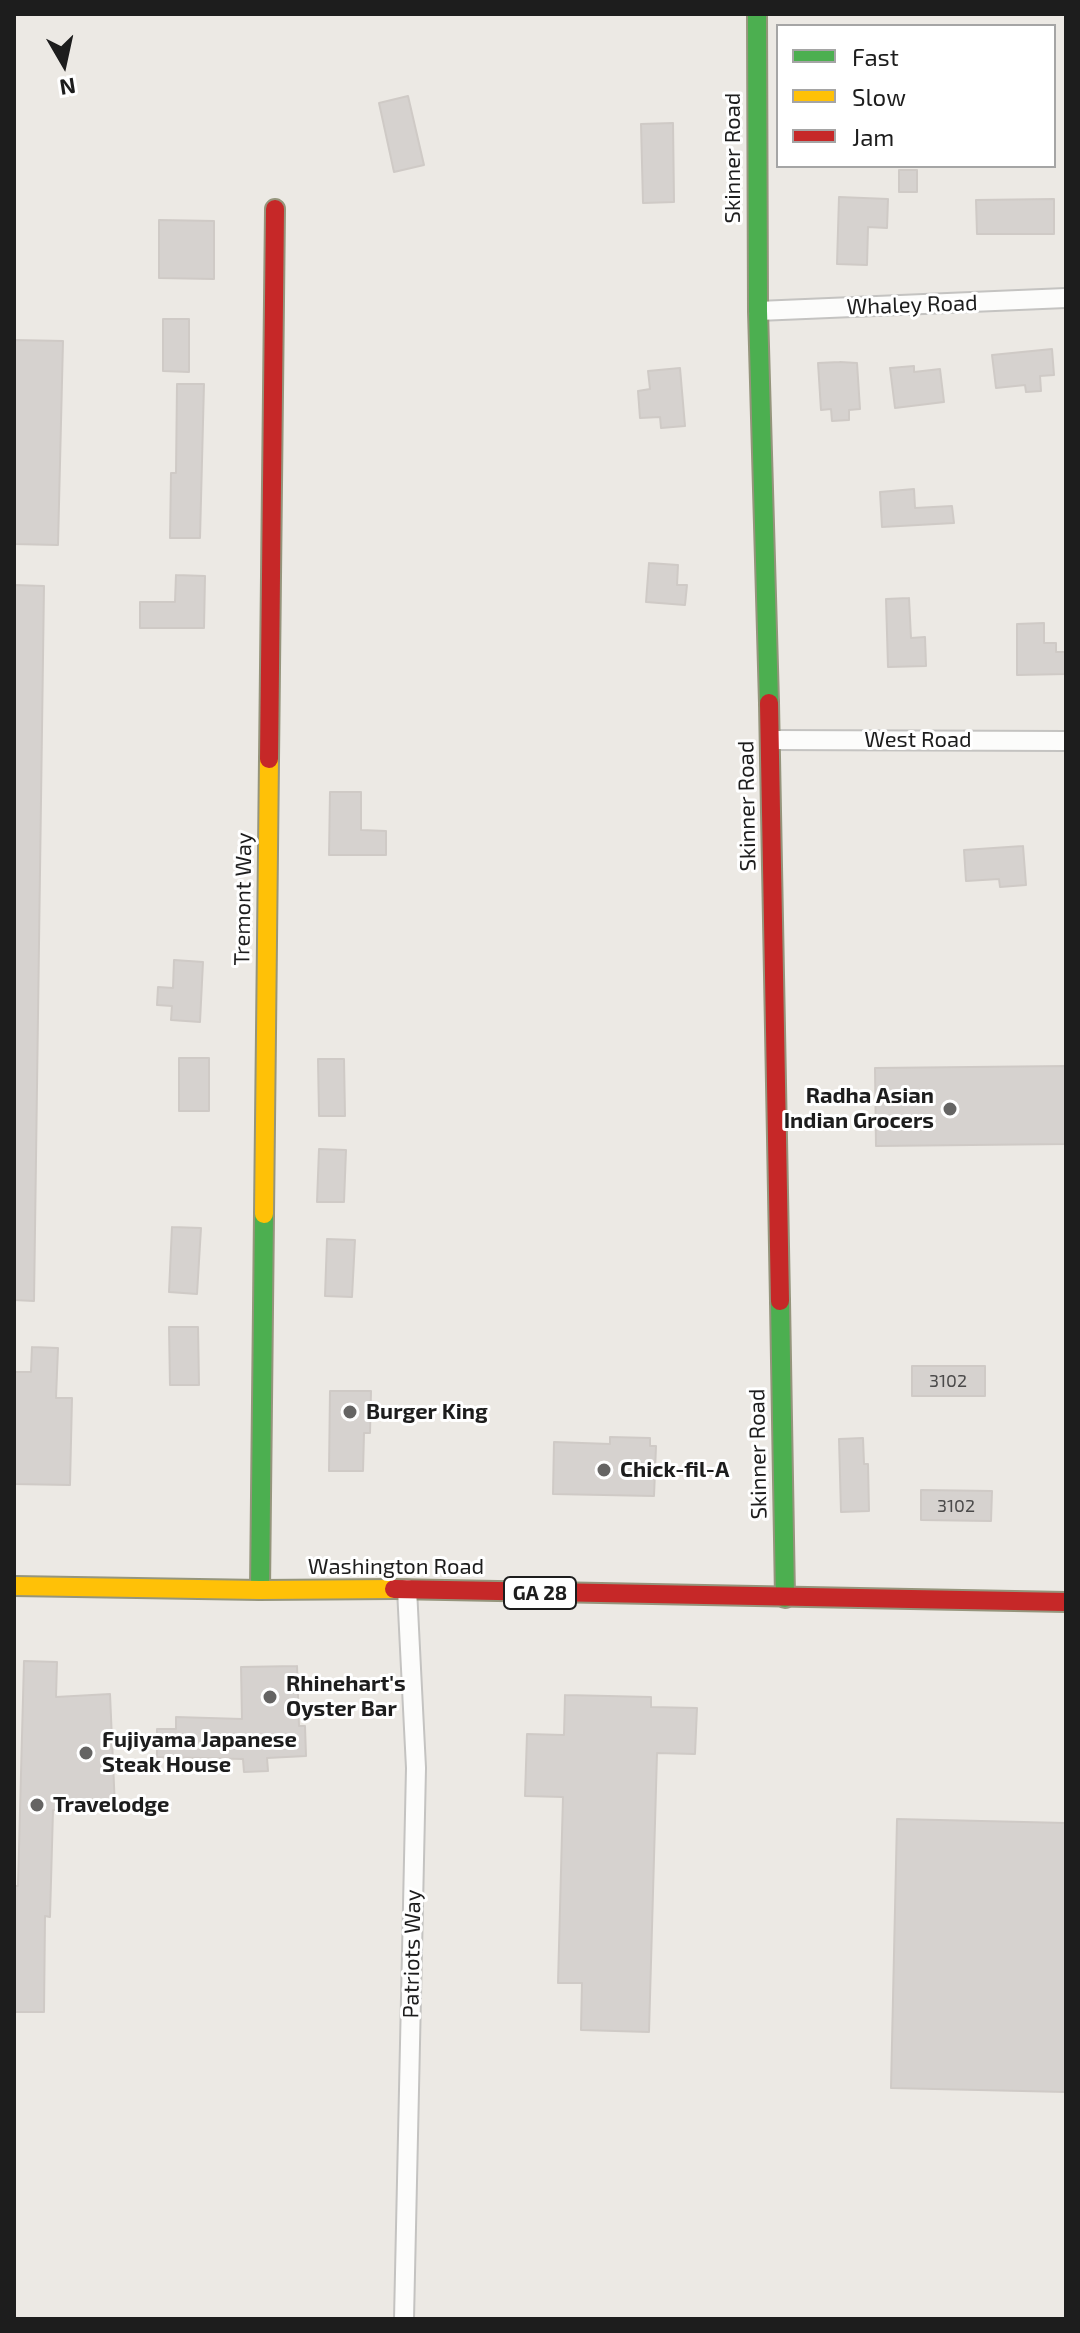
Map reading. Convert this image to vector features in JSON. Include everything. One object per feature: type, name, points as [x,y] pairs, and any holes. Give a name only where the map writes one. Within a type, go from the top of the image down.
[{"type":"street","name":"Skinner Road","points":[[757,14],[758,311],[770,740],[785,1598]]},
{"type":"street","name":"Tremont Way","points":[[260,1590],[275,209]]},
{"type":"street","name":"Whaley Road","points":[[758,311],[1066,298]]},
{"type":"street","name":"West Road","points":[[770,740],[1066,741]]},
{"type":"street","name":"Washington Road","points":[[14,1586],[407,1589],[1066,1602]]},
{"type":"street","name":"Patriots Way","points":[[404,2319],[416,1768],[407,1589]]},
{"type":"building","points":[[408,96],[424,165],[394,172],[379,103]]},
{"type":"building","points":[[673,123],[674,202],[643,203],[641,124]]},
{"type":"building","points":[[899,170],[917,170],[917,192],[899,192]]},
{"type":"building","points":[[839,197],[888,199],[887,228],[868,227],[867,265],[837,264]]},
{"type":"building","points":[[1054,199],[1054,234],[977,234],[976,200]]},
{"type":"building","points":[[159,220],[214,221],[214,279],[159,278]]},
{"type":"building","points":[[163,319],[189,319],[189,372],[163,371]]},
{"type":"building","points":[[14,340],[63,341],[58,545],[14,544]]},
{"type":"building","points":[[1052,349],[1054,375],[1040,376],[1041,391],[1026,392],[1025,385],[996,388],[992,355]]},
{"type":"building","points":[[818,363],[857,363],[860,409],[849,410],[849,420],[832,421],[831,409],[821,410]]},
{"type":"building","points":[[914,366],[914,372],[940,369],[944,402],[895,408],[890,368]]},
{"type":"building","points":[[680,368],[685,426],[661,428],[660,417],[640,418],[638,391],[650,389],[648,371]]},
{"type":"building","points":[[177,384],[204,384],[200,538],[170,538],[171,473],[176,473]]},
{"type":"building","points":[[914,489],[915,508],[952,506],[954,523],[882,527],[880,492]]},
{"type":"building","points":[[649,563],[678,565],[677,585],[687,585],[685,605],[646,602]]},
{"type":"building","points":[[176,575],[205,576],[204,628],[140,628],[140,602],[175,602]]},
{"type":"building","points":[[14,585],[44,586],[34,1301],[14,1300]]},
{"type":"building","points":[[909,598],[911,638],[925,637],[926,666],[888,667],[886,599]]},
{"type":"building","points":[[1044,623],[1044,643],[1056,643],[1056,652],[1066,652],[1066,674],[1017,675],[1017,624]]},
{"type":"building","points":[[330,792],[361,792],[361,830],[386,831],[386,855],[329,855]]},
{"type":"building","points":[[1023,846],[1026,885],[1000,887],[999,879],[966,881],[964,850]]},
{"type":"building","points":[[174,960],[203,962],[200,1022],[171,1020],[172,1006],[157,1005],[158,987],[173,988]]},
{"type":"building","points":[[179,1058],[209,1058],[209,1111],[179,1111]]},
{"type":"building","points":[[318,1059],[344,1059],[345,1116],[319,1116]]},
{"type":"building","points":[[1066,1066],[1066,1144],[876,1146],[875,1068]]},
{"type":"building","points":[[319,1149],[346,1150],[344,1202],[317,1202]]},
{"type":"building","points":[[172,1227],[201,1228],[197,1294],[169,1292]]},
{"type":"building","points":[[327,1239],[355,1240],[352,1297],[325,1296]]},
{"type":"building","points":[[169,1327],[198,1327],[199,1385],[170,1385]]},
{"type":"building","points":[[32,1347],[58,1348],[56,1398],[72,1398],[70,1485],[14,1484],[14,1372],[31,1372]]},
{"type":"building","points":[[912,1366],[985,1366],[985,1396],[912,1396]]},
{"type":"building","name":"Burger King","points":[[330,1391],[371,1391],[370,1433],[364,1433],[363,1471],[329,1471]]},
{"type":"building","name":"Chick-fil-A","points":[[610,1437],[650,1438],[650,1446],[656,1446],[654,1496],[553,1494],[554,1442],[610,1444]]},
{"type":"building","points":[[863,1438],[864,1464],[868,1464],[869,1511],[841,1512],[839,1439]]},
{"type":"building","points":[[921,1490],[992,1491],[991,1521],[921,1520]]},
{"type":"building","points":[[24,1661],[57,1662],[56,1697],[110,1694],[115,1808],[53,1810],[50,1917],[45,1916],[44,2012],[15,2012],[14,1886],[18,1886]]},
{"type":"building","name":"Rhinehart's Oyster Bar","points":[[297,1666],[299,1726],[305,1726],[306,1756],[267,1758],[268,1771],[244,1772],[243,1759],[157,1757],[157,1729],[176,1729],[176,1717],[242,1719],[241,1667]]},
{"type":"building","points":[[565,1695],[651,1697],[651,1707],[697,1708],[695,1754],[657,1753],[649,2032],[581,2030],[582,1983],[558,1983],[563,1797],[525,1796],[527,1734],[564,1735]]},
{"type":"building","points":[[897,1819],[1066,1823],[1066,2092],[891,2088]]},
{"type":"traffic: fast","points":[[757,14],[758,311],[769,703]]},
{"type":"traffic: fast","points":[[260,1590],[264,1214]]},
{"type":"traffic: fast","points":[[780,1301],[785,1598]]},
{"type":"traffic: slow","points":[[264,1214],[269,759]]},
{"type":"traffic: slow","points":[[14,1586],[394,1589]]},
{"type":"traffic: jam","points":[[269,759],[275,209]]},
{"type":"traffic: jam","points":[[769,703],[780,1301]]},
{"type":"traffic: jam","points":[[394,1589],[1066,1602]]},
{"type":"place","name":"Radha Asian Indian Grocers","points":[[950,1109]]},
{"type":"place","name":"Burger King","points":[[350,1412]]},
{"type":"place","name":"Chick-fil-A","points":[[604,1470]]},
{"type":"place","name":"Rhinehart's Oyster Bar","points":[[270,1697]]},
{"type":"place","name":"Fujiyama Japanese Steak House","points":[[86,1753]]},
{"type":"place","name":"Travelodge","points":[[37,1805]]}]
